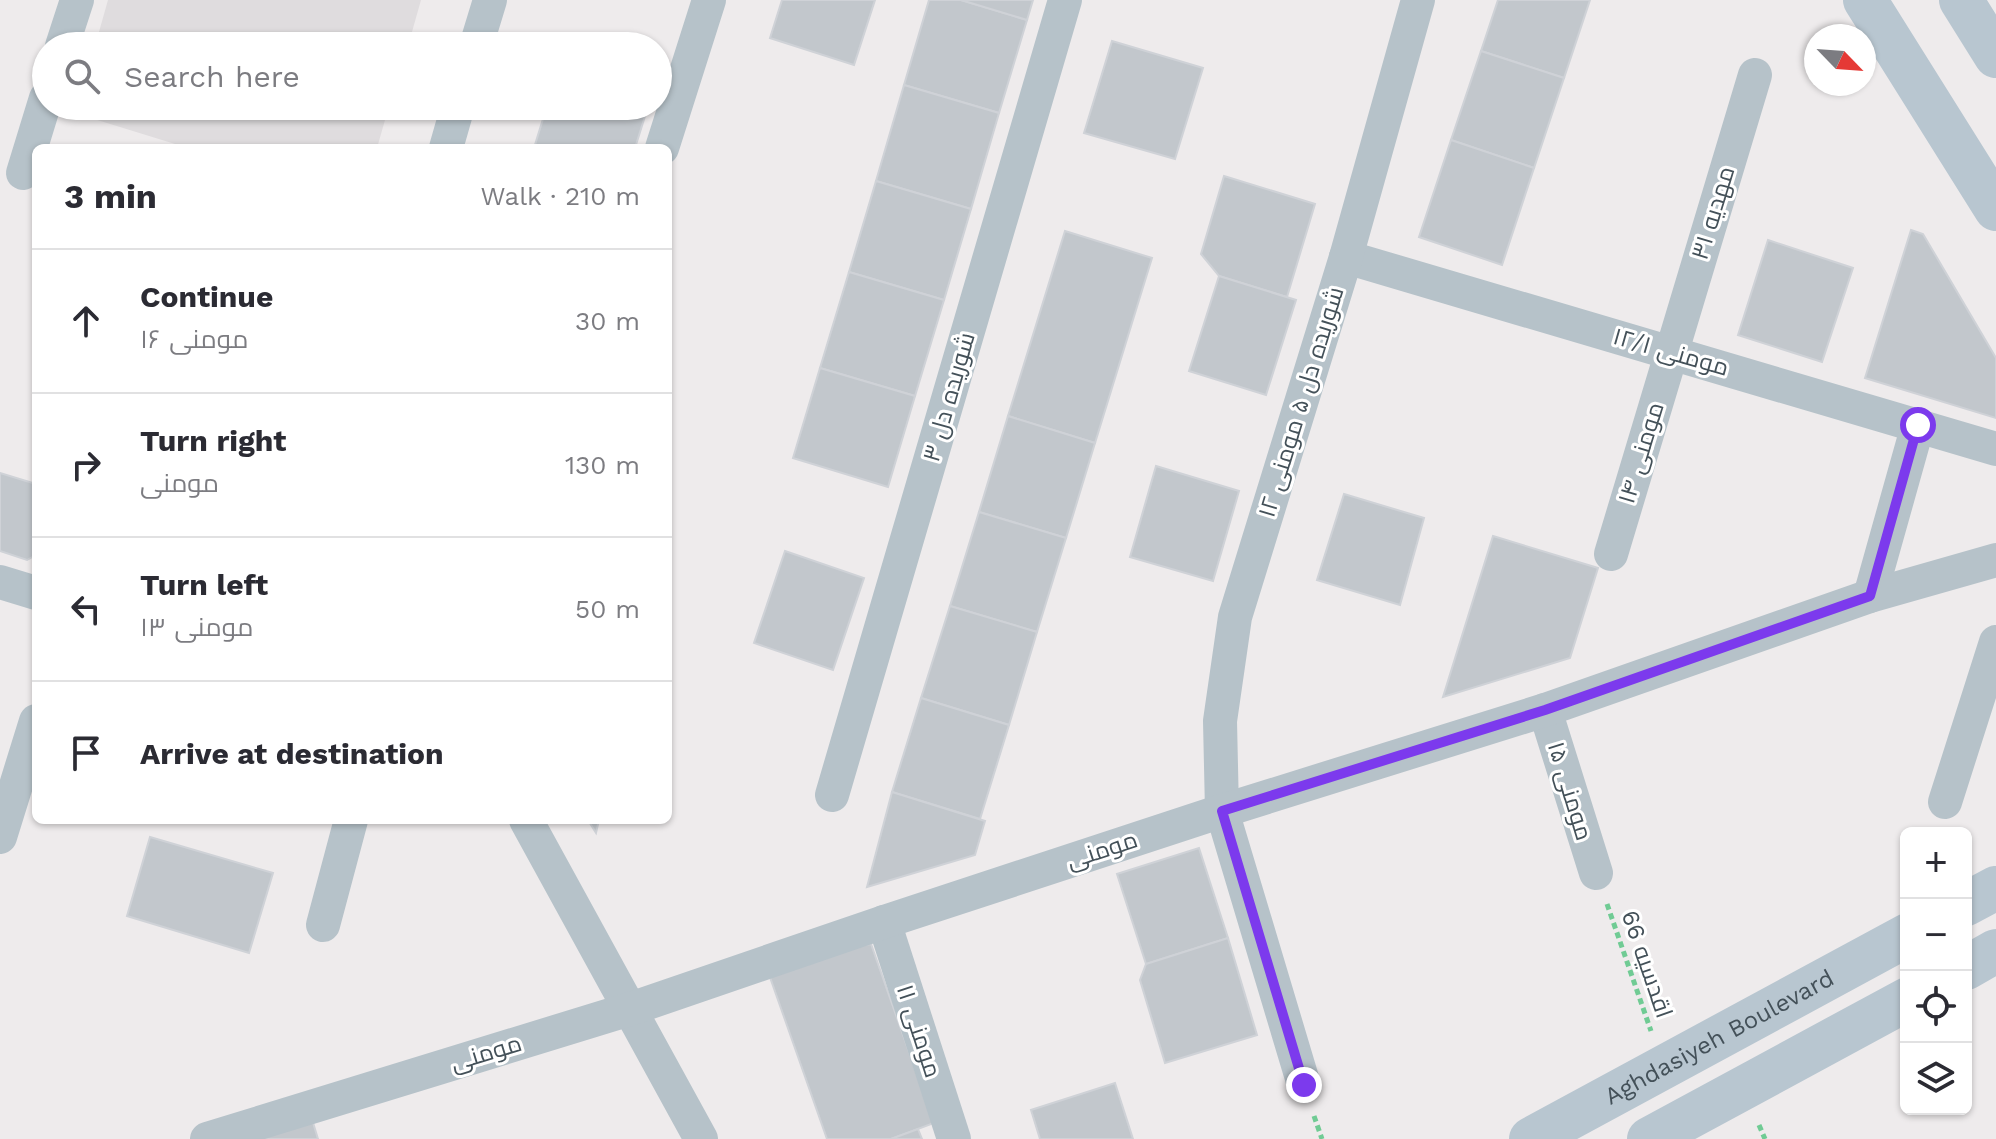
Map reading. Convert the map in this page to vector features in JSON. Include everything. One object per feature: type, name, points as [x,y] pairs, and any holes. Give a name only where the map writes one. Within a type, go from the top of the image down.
[{"type":"main road","points":[[1865,0],[1996,209]]},
{"type":"main road","points":[[1961,0],[1996,56]]},
{"type":"main road","points":[[1972,901],[1996,888]]},
{"type":"main road","name":"Aghdasiyeh Boulevard","points":[[1531,1139],[1900,939]]},
{"type":"main road","points":[[1972,965],[1996,951]]},
{"type":"main road","points":[[1649,1139],[1900,1003]]},
{"type":"street","points":[[67,32],[77,0]]},
{"type":"street","points":[[480,32],[490,0]]},
{"type":"street","points":[[672,117],[709,0]]},
{"type":"street","name":"شوریده دل ۳","points":[[832,795],[1065,0]]},
{"type":"street","name":"شوریده دل ۵ مومنی ۱۲","points":[[1304,1085],[1222,811],[1220,721],[1235,617],[1346,257],[1418,0]]},
{"type":"street","name":"مهدیه ۳۱","points":[[1671,352],[1755,75]]},
{"type":"street","points":[[20,172],[38,120]]},
{"type":"street","points":[[447,144],[454,120]]},
{"type":"street","points":[[663,144],[671,120]]},
{"type":"street","name":"مومنی ۱۲/۱","points":[[1346,257],[1996,449]]},
{"type":"street","name":"مومنی ۱۴","points":[[1611,554],[1671,352]]},
{"type":"street","points":[[1870,596],[1918,425]]},
{"type":"street","name":"مومنی","points":[[207,1139],[630,1009],[1222,811],[1545,710],[1870,596],[1996,560]]},
{"type":"street","points":[[0,582],[32,592]]},
{"type":"street","points":[[1945,802],[1996,642]]},
{"type":"street","name":"مومنی ۱۵","points":[[1545,710],[1596,873]]},
{"type":"street","points":[[0,837],[32,734]]},
{"type":"street","points":[[323,925],[350,824]]},
{"type":"street","points":[[528,824],[701,1139]]},
{"type":"street","name":"مومنی ۱۱","points":[[884,922],[954,1139]]},
{"type":"path","name":"اقدسیه 66","points":[[1596,873],[1664,1067]]},
{"type":"shaded area","points":[[108,0],[421,0],[412,32],[99,32]]},
{"type":"shaded area","points":[[97,120],[385,120],[378,144],[175,144]]},
{"type":"building","points":[[782,0],[875,0],[854,65],[770,38]]},
{"type":"building","points":[[929,0],[961,0],[1027,20],[999,113],[904,85]]},
{"type":"building","points":[[961,0],[1033,0],[1027,20]]},
{"type":"building","points":[[1498,0],[1590,0],[1564,78],[1481,51]]},
{"type":"building","points":[[1112,41],[1203,68],[1175,159],[1084,133]]},
{"type":"building","points":[[1481,51],[1564,78],[1534,168],[1451,140]]},
{"type":"building","points":[[904,85],[999,113],[971,209],[876,181]]},
{"type":"building","points":[[543,120],[644,120],[636,144],[535,144]]},
{"type":"building","points":[[1451,140],[1534,168],[1502,265],[1419,237]]},
{"type":"building","points":[[1224,176],[1315,204],[1287,297],[1219,276],[1201,254]]},
{"type":"building","points":[[876,181],[971,209],[944,300],[849,272]]},
{"type":"building","points":[[1911,230],[1923,234],[1996,358],[1996,418],[1865,378]]},
{"type":"building","points":[[1065,231],[1152,258],[1095,443],[1008,416]]},
{"type":"building","points":[[1768,240],[1853,268],[1822,362],[1738,335]]},
{"type":"building","points":[[849,272],[944,300],[915,396],[820,368]]},
{"type":"building","points":[[1219,276],[1296,300],[1266,395],[1189,371]]},
{"type":"building","points":[[820,368],[915,396],[888,487],[793,458]]},
{"type":"building","points":[[1008,416],[1095,443],[1066,538],[979,512]]},
{"type":"building","points":[[1156,466],[1239,491],[1213,581],[1130,557]]},
{"type":"building","points":[[0,473],[32,483],[32,557],[27,560],[0,551]]},
{"type":"building","points":[[1344,494],[1424,518],[1400,605],[1317,580]]},
{"type":"building","points":[[979,512],[1066,538],[1037,632],[950,606]]},
{"type":"building","points":[[1493,536],[1598,568],[1570,658],[1443,697]]},
{"type":"building","points":[[785,551],[864,578],[833,670],[754,643]]},
{"type":"building","points":[[950,606],[1037,632],[1009,725],[921,698]]},
{"type":"building","points":[[921,698],[1009,725],[980,819],[892,792]]},
{"type":"building","points":[[892,792],[985,821],[975,855],[867,887]]},
{"type":"building","points":[[150,837],[273,873],[249,953],[127,916]]},
{"type":"building","points":[[1199,848],[1228,938],[1146,964],[1117,874]]},
{"type":"building","points":[[1228,938],[1257,1035],[1165,1063],[1140,980],[1146,964]]},
{"type":"building","points":[[871,944],[934,1123],[891,1139],[827,1139],[765,963]]},
{"type":"building","points":[[1115,1083],[1133,1139],[1040,1139],[1031,1110]]},
{"type":"building","points":[[311,1116],[318,1139],[226,1139]]},
{"type":"building","points":[[918,1129],[922,1139],[891,1139]]},
{"type":"route","points":[[1304,1085],[1222,811],[1545,710],[1870,596],[1918,425]]}]
